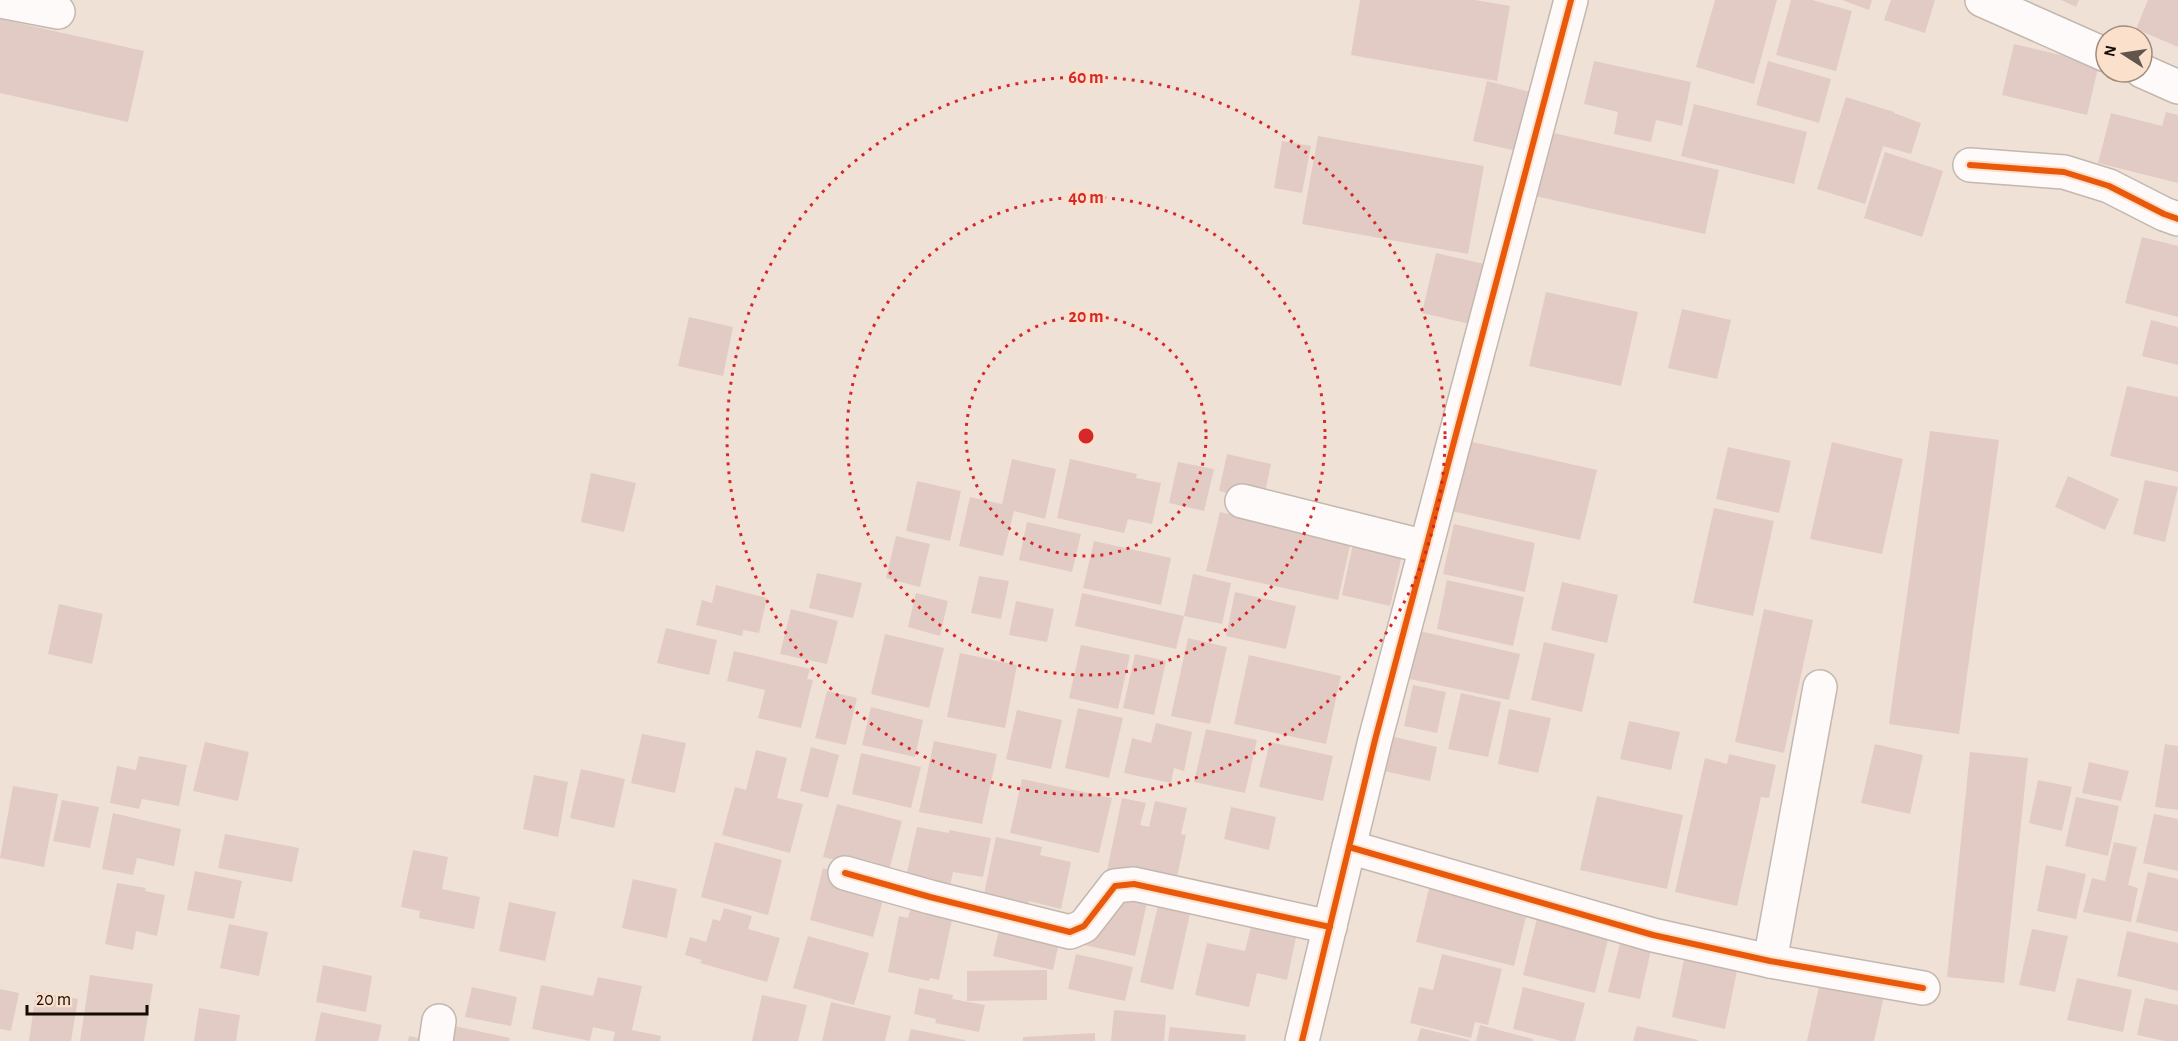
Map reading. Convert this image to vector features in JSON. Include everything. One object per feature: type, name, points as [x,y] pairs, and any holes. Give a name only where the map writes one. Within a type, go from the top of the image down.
[{"type":"street","points":[[1302,1041],[1426,547],[1571,0]]},
{"type":"street","points":[[1982,0],[2094,50]]},
{"type":"street","points":[[0,1],[58,12]]},
{"type":"street","points":[[2154,76],[2178,87]]},
{"type":"street","points":[[1970,165],[2064,172],[2109,186],[2178,219]]},
{"type":"street","points":[[1242,501],[1426,547]]},
{"type":"street","points":[[1770,961],[1820,687]]},
{"type":"street","points":[[1349,847],[1653,935],[1770,961],[1923,988]]},
{"type":"street","points":[[845,873],[1070,932],[1084,926],[1115,886],[1134,884],[1330,927]]},
{"type":"building","points":[[1360,0],[1475,0],[1510,6],[1497,81],[1351,55]]},
{"type":"building","points":[[1715,0],[1777,0],[1754,84],[1696,67]]},
{"type":"building","points":[[1791,0],[1812,0],[1852,11],[1836,71],[1776,55]]},
{"type":"building","points":[[1842,0],[1872,0],[1869,10]]},
{"type":"building","points":[[1891,0],[1935,0],[1925,33],[1884,20]]},
{"type":"building","points":[[2061,0],[2079,0],[2076,7]]},
{"type":"building","points":[[2148,0],[2178,0],[2178,47],[2154,37],[2154,24],[2138,24]]},
{"type":"building","points":[[0,19],[144,51],[128,122],[0,93]]},
{"type":"building","points":[[2014,44],[2094,63],[2094,84],[2087,115],[2002,95]]},
{"type":"building","points":[[1594,61],[1691,82],[1682,126],[1656,120],[1651,142],[1614,134],[1618,112],[1584,104]]},
{"type":"building","points":[[1768,61],[1831,79],[1819,123],[1756,105]]},
{"type":"building","points":[[1487,81],[1535,93],[1521,152],[1473,141]]},
{"type":"building","points":[[1846,97],[1921,123],[1911,154],[1883,146],[1865,204],[1817,189]]},
{"type":"building","points":[[1694,104],[1807,132],[1794,184],[1681,156]]},
{"type":"building","points":[[2166,112],[2178,115],[2178,183],[2098,163],[2111,113],[2162,126]]},
{"type":"building","points":[[1549,132],[1719,170],[1705,234],[1535,196]]},
{"type":"building","points":[[1318,136],[1484,166],[1468,254],[1302,224]]},
{"type":"building","points":[[1282,141],[1311,146],[1302,193],[1274,188]]},
{"type":"building","points":[[1885,152],[1943,171],[1922,237],[1864,218]]},
{"type":"building","points":[[2142,237],[2178,246],[2178,317],[2125,303]]},
{"type":"building","points":[[1436,253],[1484,264],[1470,324],[1422,313]]},
{"type":"building","points":[[1546,292],[1638,312],[1621,386],[1529,366]]},
{"type":"building","points":[[1682,309],[1731,320],[1717,379],[1668,368]]},
{"type":"building","points":[[689,317],[733,327],[723,376],[678,366]]},
{"type":"building","points":[[2151,320],[2178,327],[2178,365],[2142,356]]},
{"type":"building","points":[[2127,386],[2178,397],[2178,472],[2110,456]]},
{"type":"building","points":[[1930,431],[1999,440],[1959,734],[1889,724]]},
{"type":"building","points":[[1468,441],[1597,470],[1580,540],[1451,511]]},
{"type":"building","points":[[1832,442],[1903,459],[1882,554],[1810,539]]},
{"type":"building","points":[[1728,447],[1791,461],[1779,513],[1716,499]]},
{"type":"building","points":[[1227,454],[1271,464],[1263,501],[1219,491]]},
{"type":"building","points":[[1012,459],[1056,469],[1045,519],[1014,511],[1003,556],[959,546],[970,497],[1002,504]]},
{"type":"building","points":[[1070,459],[1137,474],[1136,478],[1161,483],[1152,524],[1128,519],[1124,533],[1057,518]]},
{"type":"building","points":[[1178,462],[1214,469],[1204,511],[1169,503]]},
{"type":"building","points":[[591,473],[636,483],[624,532],[581,522]]},
{"type":"building","points":[[2068,476],[2119,499],[2105,530],[2055,507]]},
{"type":"building","points":[[2145,480],[2178,487],[2165,542],[2133,534]]},
{"type":"building","points":[[917,481],[961,491],[950,541],[906,531]]},
{"type":"building","points":[[1714,508],[1774,521],[1753,616],[1693,603]]},
{"type":"building","points":[[1220,512],[1351,541],[1338,600],[1206,571]]},
{"type":"building","points":[[1027,522],[1081,534],[1072,572],[1019,560]]},
{"type":"building","points":[[1454,524],[1535,543],[1525,592],[1443,574]]},
{"type":"building","points":[[1355,535],[1404,547],[1390,606],[1342,595]]},
{"type":"building","points":[[896,536],[930,544],[920,587],[886,578]]},
{"type":"building","points":[[1094,541],[1171,558],[1161,605],[1083,588]]},
{"type":"building","points":[[817,573],[862,583],[853,618],[809,608]]},
{"type":"building","points":[[1193,574],[1231,583],[1222,624],[1184,616]]},
{"type":"building","points":[[979,576],[1009,581],[1001,619],[971,613]]},
{"type":"building","points":[[1447,580],[1524,597],[1513,646],[1437,629]]},
{"type":"building","points":[[1562,582],[1618,595],[1607,643],[1551,630]]},
{"type":"building","points":[[716,585],[767,598],[759,633],[743,630],[742,636],[696,625],[702,600],[712,603]]},
{"type":"building","points":[[1235,592],[1296,606],[1286,649],[1226,636]]},
{"type":"building","points":[[916,593],[948,601],[940,636],[908,627]]},
{"type":"building","points":[[1082,593],[1184,616],[1176,649],[1075,626]]},
{"type":"building","points":[[1016,601],[1054,609],[1047,642],[1009,635]]},
{"type":"building","points":[[59,604],[103,614],[92,664],[48,654]]},
{"type":"building","points":[[791,609],[838,621],[827,664],[780,654]]},
{"type":"building","points":[[1764,609],[1813,620],[1784,753],[1735,742]]},
{"type":"building","points":[[666,628],[717,640],[709,675],[657,663]]},
{"type":"building","points":[[1415,630],[1520,654],[1509,700],[1405,678]]},
{"type":"building","points":[[885,634],[944,648],[929,708],[871,694]]},
{"type":"building","points":[[1188,638],[1227,647],[1210,724],[1171,716]]},
{"type":"building","points":[[1544,642],[1595,654],[1582,712],[1531,700]]},
{"type":"building","points":[[1081,645],[1130,655],[1118,709],[1069,698]]},
{"type":"building","points":[[734,651],[810,669],[807,679],[813,680],[801,728],[758,718],[765,690],[727,681]]},
{"type":"building","points":[[960,653],[1017,665],[1005,728],[947,717]]},
{"type":"building","points":[[1135,654],[1166,661],[1154,715],[1123,708]]},
{"type":"building","points":[[1249,655],[1341,676],[1326,744],[1234,724]]},
{"type":"building","points":[[1413,685],[1446,692],[1437,733],[1404,726]]},
{"type":"building","points":[[827,691],[857,698],[846,745],[815,738]]},
{"type":"building","points":[[1461,693],[1501,702],[1488,757],[1448,749]]},
{"type":"building","points":[[871,707],[923,720],[915,757],[862,745]]},
{"type":"building","points":[[1078,708],[1123,718],[1109,778],[1065,768]]},
{"type":"building","points":[[1509,709],[1551,718],[1538,773],[1498,764]]},
{"type":"building","points":[[1017,710],[1062,720],[1051,769],[1006,759]]},
{"type":"building","points":[[1629,721],[1680,732],[1671,770],[1620,759]]},
{"type":"building","points":[[1156,723],[1192,732],[1184,771],[1174,768],[1171,783],[1124,773],[1132,738],[1151,743]]},
{"type":"building","points":[[1206,729],[1257,740],[1245,793],[1194,782]]},
{"type":"building","points":[[642,734],[686,743],[675,793],[631,783]]},
{"type":"building","points":[[1386,735],[1437,747],[1430,781],[1379,770]]},
{"type":"building","points":[[934,741],[997,754],[982,824],[919,812]]},
{"type":"building","points":[[205,742],[249,752],[238,801],[193,791]]},
{"type":"building","points":[[1270,742],[1333,756],[1323,801],[1259,787]]},
{"type":"building","points":[[1875,744],[1923,755],[1910,814],[1861,803]]},
{"type":"building","points":[[2165,744],[2178,746],[2178,810],[2155,807]]},
{"type":"building","points":[[811,747],[839,755],[828,798],[800,791]]},
{"type":"building","points":[[756,750],[787,758],[777,798],[803,804],[790,853],[722,835],[735,787],[746,790]]},
{"type":"building","points":[[1970,752],[2028,758],[2004,983],[1947,977]]},
{"type":"building","points":[[861,753],[921,767],[911,808],[852,794]]},
{"type":"building","points":[[1729,754],[1776,765],[1769,798],[1761,797],[1737,906],[1675,892],[1705,758],[1727,764]]},
{"type":"building","points":[[139,756],[187,765],[179,806],[142,799],[139,809],[110,803],[117,766],[136,770]]},
{"type":"building","points":[[2089,762],[2129,771],[2121,801],[2082,793]]},
{"type":"building","points":[[581,769],[625,779],[614,828],[570,818]]},
{"type":"building","points":[[534,775],[568,782],[558,837],[523,829]]},
{"type":"building","points":[[1022,779],[1112,798],[1099,853],[1010,833]]},
{"type":"building","points":[[2038,780],[2072,787],[2062,831],[2029,823]]},
{"type":"building","points":[[13,786],[58,794],[44,867],[0,858]]},
{"type":"building","points":[[1597,796],[1683,815],[1667,889],[1580,870]]},
{"type":"building","points":[[2076,797],[2119,806],[2108,856],[2065,846]]},
{"type":"building","points":[[1122,798],[1146,803],[1140,825],[1149,827],[1155,801],[1187,808],[1181,834],[1186,835],[1174,891],[1106,876]]},
{"type":"building","points":[[62,800],[99,807],[90,848],[53,841]]},
{"type":"building","points":[[837,804],[902,821],[888,874],[823,857]]},
{"type":"building","points":[[1231,807],[1276,817],[1269,850],[1224,839]]},
{"type":"building","points":[[113,813],[181,829],[174,866],[137,858],[133,875],[102,869]]},
{"type":"building","points":[[2154,814],[2178,819],[2178,871],[2143,863]]},
{"type":"building","points":[[917,827],[991,838],[983,877],[953,872],[948,895],[904,886]]},
{"type":"building","points":[[225,834],[299,848],[292,882],[218,868]]},
{"type":"building","points":[[996,837],[1042,847],[1040,855],[1071,862],[1061,909],[1029,901],[1027,914],[982,903]]},
{"type":"building","points":[[715,842],[782,860],[768,915],[701,897]]},
{"type":"building","points":[[2114,842],[2137,847],[2128,885],[2138,888],[2131,922],[2083,912],[2092,878],[2105,881]]},
{"type":"building","points":[[413,850],[448,857],[442,889],[480,897],[474,929],[419,918],[420,911],[401,907]]},
{"type":"building","points":[[2046,865],[2086,874],[2076,919],[2037,911]]},
{"type":"building","points":[[823,868],[887,885],[873,937],[810,920]]},
{"type":"building","points":[[195,871],[242,881],[234,919],[187,910]]},
{"type":"building","points":[[2148,872],[2178,879],[2178,932],[2136,922]]},
{"type":"building","points":[[1432,876],[1530,900],[1514,966],[1416,942]]},
{"type":"building","points":[[633,879],[677,889],[667,938],[622,928]]},
{"type":"building","points":[[117,883],[146,888],[145,891],[165,895],[157,936],[136,931],[133,950],[105,944]]},
{"type":"building","points":[[1097,887],[1148,898],[1135,956],[1084,945]]},
{"type":"building","points":[[1160,897],[1192,905],[1173,990],[1140,982]]},
{"type":"building","points":[[509,902],[556,912],[545,961],[499,951]]},
{"type":"building","points":[[911,907],[953,915],[939,980],[930,978],[929,981],[888,972],[899,916],[908,918]]},
{"type":"building","points":[[724,908],[752,916],[748,929],[780,938],[767,982],[700,963],[702,960],[685,955],[690,937],[706,942],[713,919],[720,921]]},
{"type":"building","points":[[1538,914],[1610,931],[1595,993],[1523,975]]},
{"type":"building","points":[[1253,918],[1298,928],[1287,980],[1257,973],[1249,1007],[1195,995],[1207,943],[1245,951]]},
{"type":"building","points":[[1001,920],[1061,934],[1053,970],[993,956]]},
{"type":"building","points":[[229,924],[268,932],[259,976],[220,968]]},
{"type":"building","points":[[2032,929],[2068,936],[2055,992],[2019,985]]},
{"type":"building","points":[[2127,931],[2178,943],[2178,991],[2117,976]]},
{"type":"building","points":[[808,936],[869,953],[854,1005],[793,988]]},
{"type":"building","points":[[1620,943],[1651,950],[1640,999],[1608,992]]},
{"type":"building","points":[[1076,954],[1133,967],[1125,1001],[1068,989]]},
{"type":"building","points":[[1442,954],[1502,969],[1488,1025],[1475,1022],[1471,1038],[1410,1023],[1419,987],[1433,990]]},
{"type":"building","points":[[1685,955],[1738,966],[1725,1029],[1672,1017]]},
{"type":"building","points":[[323,965],[372,976],[366,1012],[316,1002]]},
{"type":"building","points":[[1047,970],[1047,1000],[967,1001],[967,971]]},
{"type":"building","points":[[90,975],[153,984],[144,1041],[80,1041]]},
{"type":"building","points":[[598,977],[642,986],[632,1030],[661,1036],[660,1041],[613,1041],[615,1032],[593,1027],[590,1041],[532,1029],[541,985],[593,996]]},
{"type":"building","points":[[2077,978],[2132,990],[2123,1032],[2067,1020]]},
{"type":"building","points":[[1820,982],[1884,996],[1874,1041],[1807,1041]]},
{"type":"building","points":[[472,987],[517,997],[511,1026],[465,1017]]},
{"type":"building","points":[[1523,987],[1585,1003],[1575,1041],[1561,1041],[1513,1029]]},
{"type":"building","points":[[919,988],[953,995],[952,999],[985,1005],[979,1032],[935,1023],[936,1019],[914,1014]]},
{"type":"building","points":[[0,989],[19,993],[11,1031],[0,1029]]},
{"type":"building","points":[[36,992],[78,999],[71,1041],[29,1041]]},
{"type":"building","points":[[762,995],[807,1005],[798,1041],[752,1041]]},
{"type":"building","points":[[2145,998],[2178,1005],[2178,1041],[2165,1041],[2137,1035]]},
{"type":"building","points":[[831,1002],[891,1016],[885,1041],[822,1041]]},
{"type":"building","points":[[199,1008],[240,1015],[236,1041],[194,1041]]},
{"type":"building","points":[[1114,1010],[1166,1015],[1164,1041],[1111,1041]]},
{"type":"building","points":[[321,1012],[382,1025],[378,1041],[315,1041]]},
{"type":"building","points":[[422,1019],[510,1038],[509,1041],[408,1041],[409,1036],[418,1038]]},
{"type":"building","points":[[1480,1025],[1533,1039],[1533,1041],[1476,1041]]},
{"type":"building","points":[[1637,1026],[1698,1040],[1698,1041],[1633,1041]]},
{"type":"building","points":[[1170,1027],[1246,1035],[1245,1041],[1168,1041]]},
{"type":"building","points":[[1421,1028],[1470,1040],[1417,1041]]},
{"type":"building","points":[[911,1029],[965,1040],[965,1041],[908,1041]]},
{"type":"building","points":[[1095,1033],[1095,1041],[1023,1041],[1023,1037]]},
{"type":"cycle path","points":[[1302,1041],[1375,740],[1571,0]]},
{"type":"cycle path","points":[[1970,165],[2064,172],[2109,186],[2178,219]]},
{"type":"cycle path","points":[[1349,847],[1653,935],[1770,961],[1923,988]]},
{"type":"cycle path","points":[[845,873],[1070,932],[1084,926],[1115,886],[1134,884],[1330,927]]}]
